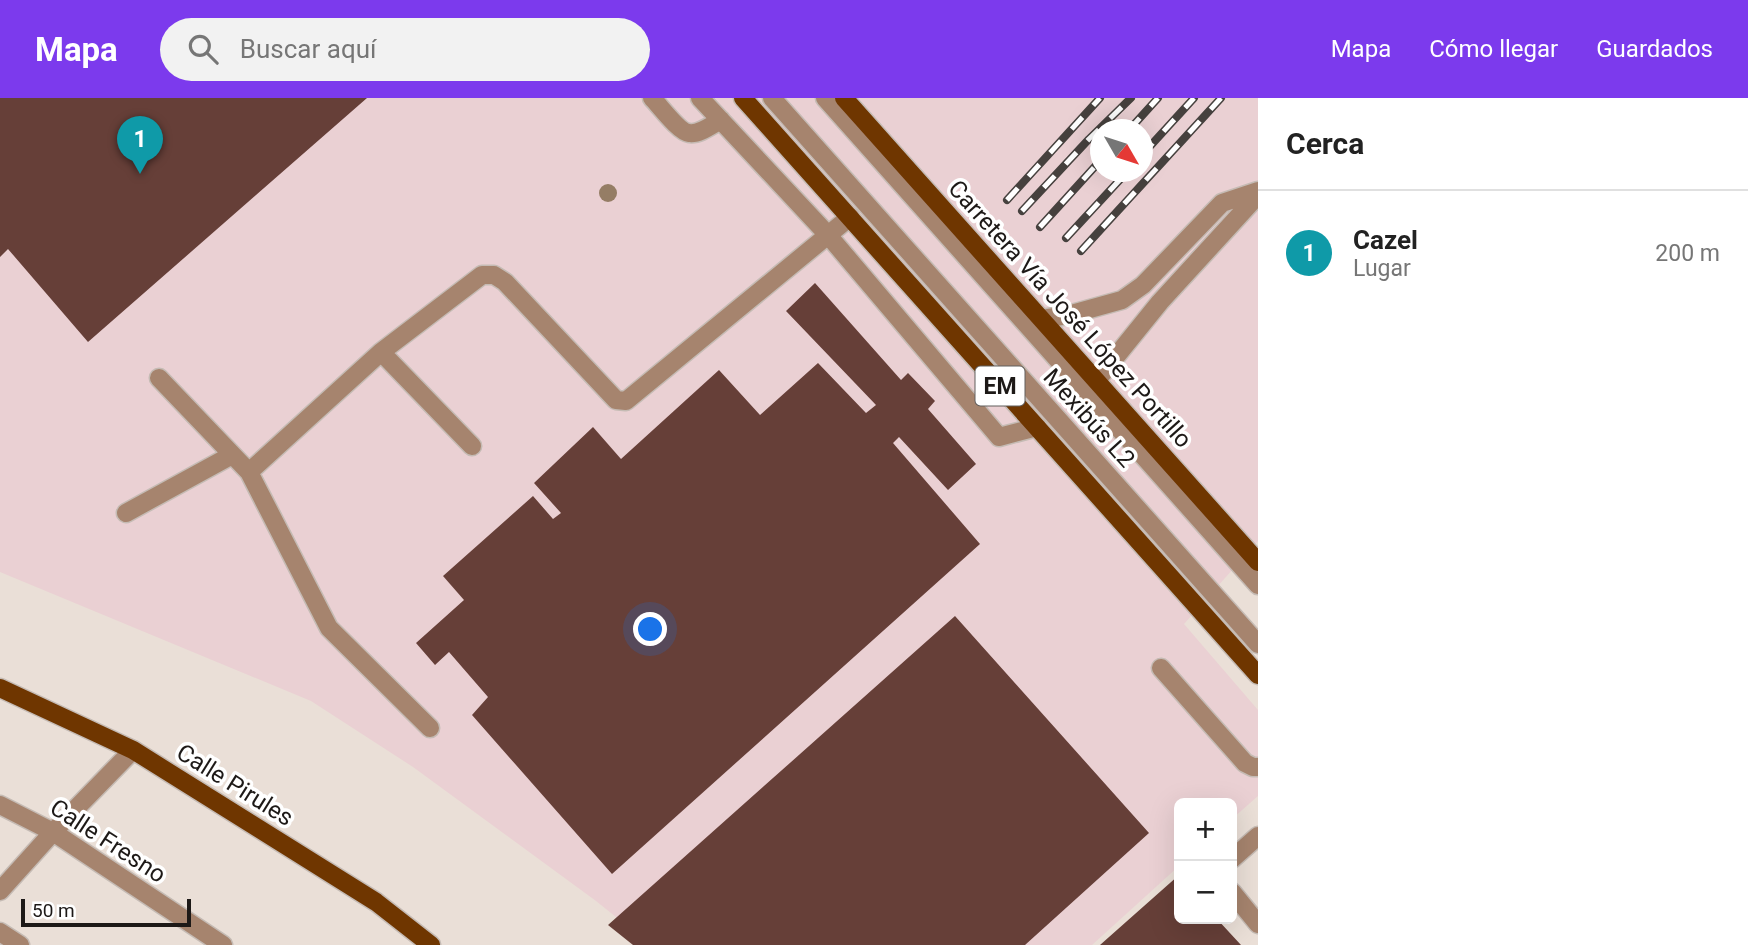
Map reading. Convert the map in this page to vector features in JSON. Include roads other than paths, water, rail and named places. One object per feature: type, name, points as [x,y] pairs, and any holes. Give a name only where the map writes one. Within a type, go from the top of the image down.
[{"type":"main road","name":"EM","points":[[743,98],[1258,675]]},
{"type":"main road","name":"Carretera Vía José López Portillo","points":[[844,98],[1258,562]]},
{"type":"main road","name":"Calle Pirules","points":[[0,688],[133,750],[376,902],[431,945]]},
{"type":"street","points":[[652,98],[681,129],[689,133],[696,133],[721,120]]},
{"type":"street","points":[[700,98],[828,234],[999,437],[1037,427]]},
{"type":"street","name":"Mexibús L2","points":[[772,98],[1258,644]]},
{"type":"street","name":"Mexibús L2","points":[[825,98],[1258,585]]},
{"type":"street","points":[[1042,319],[1068,315],[1122,300],[1143,285],[1222,203],[1258,193]]},
{"type":"street","points":[[1097,380],[1160,302],[1258,193]]},
{"type":"street","points":[[249,472],[381,352],[482,275],[494,275],[505,282],[616,400],[621,402],[626,401],[850,217]]},
{"type":"street","points":[[381,352],[472,446]]},
{"type":"street","points":[[159,378],[249,472],[329,628],[430,729]]},
{"type":"street","points":[[126,513],[233,455]]},
{"type":"street","points":[[1161,667],[1245,763],[1253,768],[1258,767]]},
{"type":"street","points":[[0,891],[133,750]]},
{"type":"street","name":"Calle Fresno","points":[[0,805],[53,832],[223,945]]},
{"type":"street","points":[[1237,855],[1258,836]]},
{"type":"street","points":[[1237,897],[1255,916]]},
{"type":"street","points":[[0,932],[20,945]]},
{"type":"railway","points":[[1007,200],[1100,98]]},
{"type":"railway","points":[[1022,211],[1131,98]]},
{"type":"railway","points":[[1139,119],[1158,98]]},
{"type":"railway","points":[[1153,143],[1194,98]]},
{"type":"railway","points":[[1081,251],[1221,98]]},
{"type":"railway","points":[[1040,227],[1090,172]]},
{"type":"railway","points":[[1066,238],[1118,182]]},
{"type":"place","name":"Cazel","points":[[140,174]]}]
